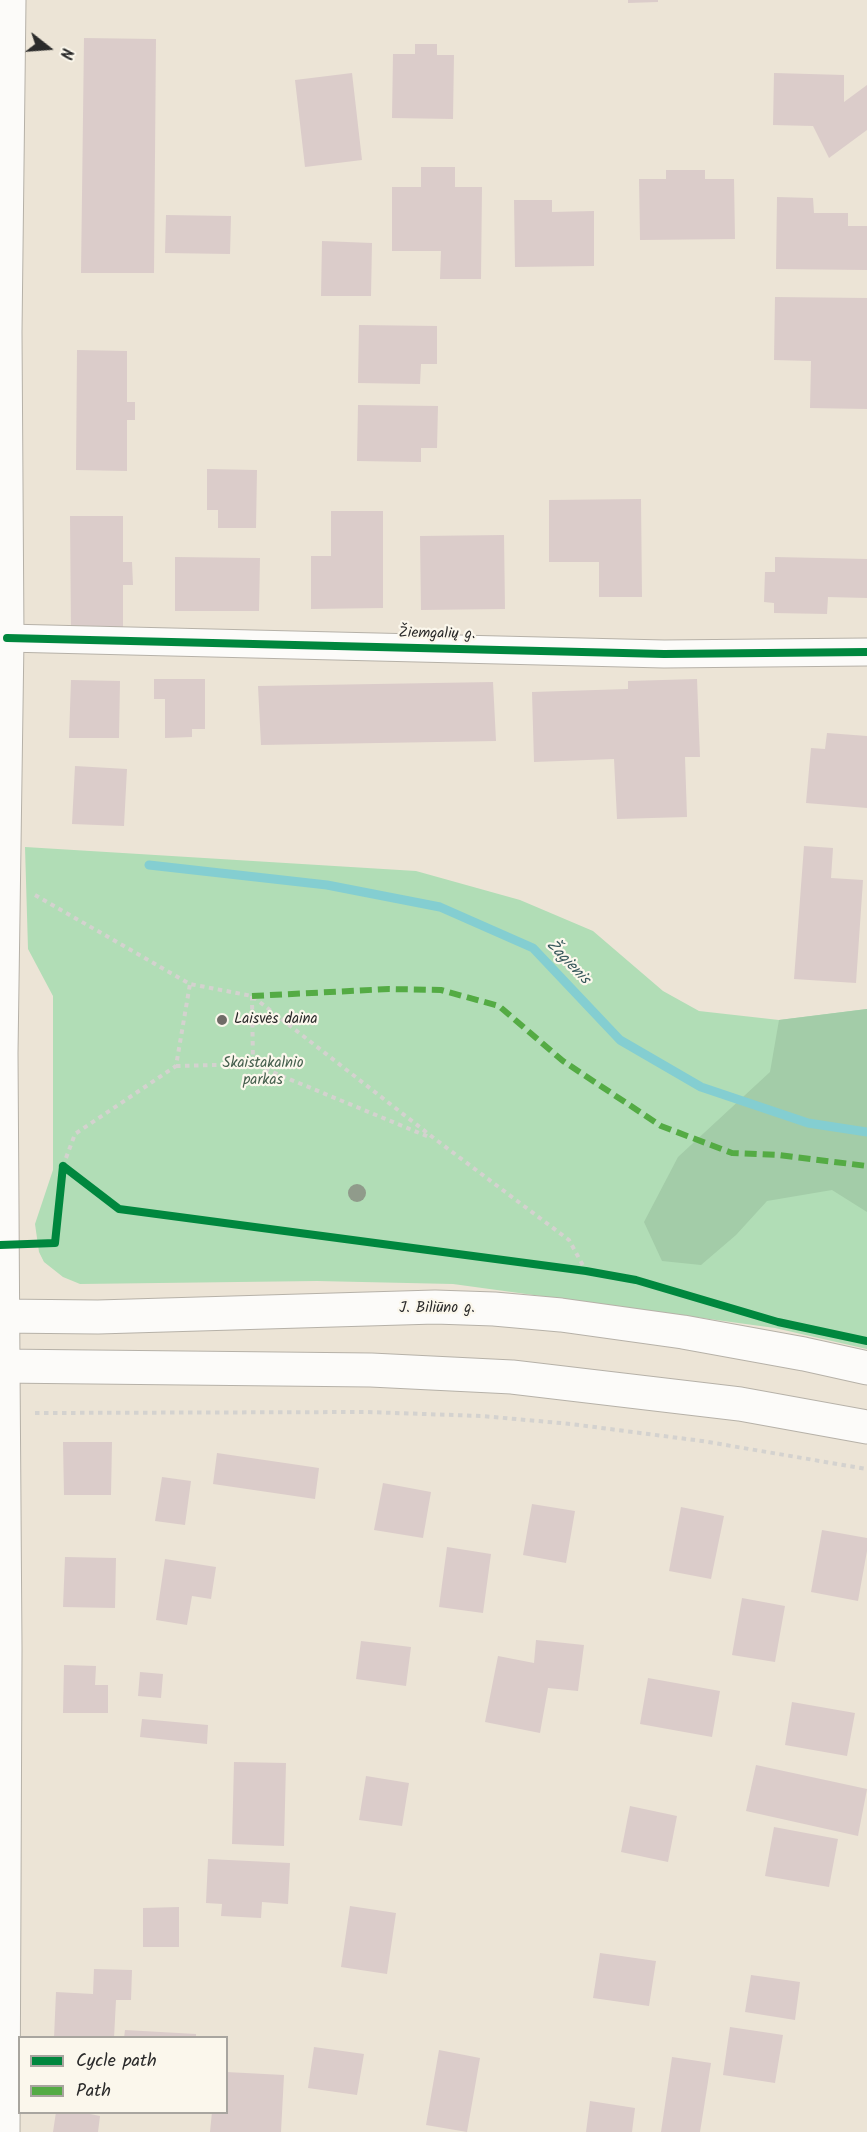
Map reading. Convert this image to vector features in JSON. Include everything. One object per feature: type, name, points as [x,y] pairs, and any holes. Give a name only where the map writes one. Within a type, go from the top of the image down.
[{"type":"main road","points":[[3,2132],[5,1637],[0,1054],[7,638],[3,332],[9,0]]},
{"type":"main road","name":"J. Biliūno g.","points":[[1,1316],[98,1317],[424,1308],[495,1309],[561,1315],[683,1332],[867,1368]]},
{"type":"main road","points":[[1,1366],[371,1370],[512,1377],[740,1404],[867,1427]]},
{"type":"street","name":"Žiemgalių g.","points":[[7,638],[664,654],[867,652]]},
{"type":"path","points":[[4,877],[190,984],[252,996],[435,1140],[569,1240],[586,1271]]},
{"type":"path","points":[[176,1066],[190,984]]},
{"type":"path","points":[[252,996],[253,1064]]},
{"type":"path","points":[[2,1245],[55,1243],[63,1166],[75,1134],[176,1066],[253,1064],[435,1140]]},
{"type":"path","points":[[3,1413],[367,1412],[482,1416],[571,1424],[702,1441],[867,1469]]},
{"type":"green space","name":"Skaistakalnio parkas","points":[[25,847],[416,871],[520,900],[593,931],[663,991],[699,1011],[779,1020],[867,1009],[867,1349],[775,1328],[453,1284],[317,1281],[80,1284],[63,1277],[44,1262],[39,1252],[35,1224],[53,1170],[53,996],[28,949]]},
{"type":"green space","points":[[867,1009],[867,1212],[832,1190],[767,1201],[736,1235],[701,1265],[662,1261],[644,1222],[678,1157],[770,1072],[779,1020]]},
{"type":"building","points":[[628,0],[658,0],[658,2],[628,3]]},
{"type":"building","points":[[84,38],[156,39],[154,273],[81,273]]},
{"type":"building","points":[[415,44],[437,44],[437,55],[454,55],[453,119],[392,118],[393,54],[415,54]]},
{"type":"building","points":[[352,73],[362,160],[305,167],[295,80]]},
{"type":"building","points":[[774,73],[844,75],[844,102],[867,85],[867,130],[829,158],[813,126],[773,125]]},
{"type":"building","points":[[421,167],[455,167],[455,187],[482,187],[481,279],[440,279],[441,251],[392,251],[392,187],[421,187]]},
{"type":"building","points":[[666,170],[705,170],[705,179],[734,179],[735,239],[640,240],[639,179],[666,179]]},
{"type":"building","points":[[777,197],[813,198],[814,213],[848,213],[848,226],[867,226],[867,270],[776,269]]},
{"type":"building","points":[[514,200],[552,200],[552,212],[594,211],[594,266],[515,267]]},
{"type":"building","points":[[166,215],[231,216],[230,254],[165,253]]},
{"type":"building","points":[[322,241],[372,243],[371,296],[321,296]]},
{"type":"building","points":[[775,297],[867,298],[867,409],[810,408],[811,361],[774,360]]},
{"type":"building","points":[[359,325],[437,326],[437,364],[421,364],[420,384],[358,383]]},
{"type":"building","points":[[77,350],[127,351],[127,402],[135,402],[135,420],[127,420],[127,471],[76,470]]},
{"type":"building","points":[[358,405],[438,406],[437,448],[421,448],[421,462],[357,461]]},
{"type":"building","points":[[207,469],[257,470],[256,528],[218,528],[218,510],[207,510]]},
{"type":"building","points":[[641,499],[642,597],[599,597],[599,562],[549,562],[549,500]]},
{"type":"building","points":[[331,511],[383,511],[383,608],[311,609],[311,556],[331,556]]},
{"type":"building","points":[[70,516],[123,516],[123,562],[132,562],[133,585],[123,585],[123,632],[71,632]]},
{"type":"building","points":[[504,535],[505,609],[421,610],[420,536]]},
{"type":"building","points":[[175,557],[260,558],[259,611],[175,611]]},
{"type":"building","points":[[775,557],[867,559],[867,598],[828,597],[827,614],[774,613],[774,603],[764,602],[765,572],[775,572]]},
{"type":"building","points":[[154,679],[205,679],[205,729],[192,729],[192,737],[165,738],[165,699],[154,699]]},
{"type":"building","points":[[697,679],[700,757],[685,757],[687,817],[617,819],[614,759],[534,762],[532,692],[628,689],[628,681]]},
{"type":"building","points":[[71,680],[120,681],[119,738],[69,738]]},
{"type":"building","points":[[493,682],[496,741],[261,745],[258,686]]},
{"type":"building","points":[[827,733],[867,736],[867,808],[806,803],[811,748],[825,749]]},
{"type":"building","points":[[75,766],[127,769],[124,826],[72,824]]},
{"type":"building","points":[[804,846],[833,848],[831,878],[863,880],[856,983],[794,979]]},
{"type":"building","points":[[63,1442],[112,1442],[111,1495],[64,1495]]},
{"type":"building","points":[[217,1453],[319,1468],[315,1499],[213,1484]]},
{"type":"building","points":[[162,1477],[191,1481],[185,1525],[155,1521]]},
{"type":"building","points":[[383,1483],[431,1492],[423,1538],[374,1530]]},
{"type":"building","points":[[532,1504],[575,1511],[566,1563],[523,1555]]},
{"type":"building","points":[[681,1507],[724,1516],[711,1579],[669,1571]]},
{"type":"building","points":[[822,1530],[867,1538],[867,1551],[858,1601],[811,1592]]},
{"type":"building","points":[[447,1547],[491,1554],[483,1613],[439,1607]]},
{"type":"building","points":[[65,1557],[116,1558],[115,1608],[63,1607]]},
{"type":"building","points":[[165,1559],[216,1567],[211,1599],[192,1596],[187,1625],[156,1620]]},
{"type":"building","points":[[742,1598],[785,1606],[775,1662],[732,1655]]},
{"type":"building","points":[[536,1640],[584,1645],[578,1691],[548,1688],[540,1733],[485,1722],[498,1656],[534,1663]]},
{"type":"building","points":[[361,1641],[411,1647],[406,1686],[356,1679]]},
{"type":"building","points":[[64,1665],[96,1666],[95,1685],[108,1685],[108,1713],[63,1713]]},
{"type":"building","points":[[140,1672],[163,1674],[161,1698],[138,1696]]},
{"type":"building","points":[[648,1678],[720,1691],[712,1737],[640,1724]]},
{"type":"building","points":[[792,1702],[855,1713],[847,1756],[785,1745]]},
{"type":"building","points":[[142,1719],[208,1725],[207,1744],[140,1737]]},
{"type":"building","points":[[234,1762],[286,1763],[284,1846],[232,1844]]},
{"type":"building","points":[[756,1765],[867,1789],[858,1836],[746,1811]]},
{"type":"building","points":[[366,1776],[409,1783],[402,1826],[359,1820]]},
{"type":"building","points":[[630,1806],[677,1816],[668,1862],[621,1852]]},
{"type":"building","points":[[774,1827],[838,1839],[829,1887],[765,1876]]},
{"type":"building","points":[[208,1859],[290,1863],[288,1904],[262,1902],[261,1918],[221,1916],[222,1904],[206,1903]]},
{"type":"building","points":[[350,1906],[396,1913],[387,1974],[341,1967]]},
{"type":"building","points":[[179,1907],[179,1947],[143,1947],[143,1908]]},
{"type":"building","points":[[600,1953],[656,1961],[649,2006],[593,1998]]},
{"type":"building","points":[[94,1969],[132,1970],[131,2000],[116,2000],[114,2036],[54,2036],[56,1992],[93,1994]]},
{"type":"building","points":[[751,1975],[800,1982],[795,2020],[745,2012]]},
{"type":"building","points":[[730,2027],[783,2035],[775,2083],[723,2075]]},
{"type":"building","points":[[125,2030],[196,2034],[196,2036],[124,2036]]},
{"type":"building","points":[[314,2047],[364,2054],[357,2095],[308,2088]]},
{"type":"building","points":[[439,2050],[480,2058],[467,2132],[426,2125]]},
{"type":"building","points":[[672,2057],[711,2063],[700,2132],[661,2132]]},
{"type":"building","points":[[228,2072],[284,2075],[281,2132],[210,2132],[212,2114],[228,2114]]},
{"type":"building","points":[[590,2101],[635,2108],[632,2132],[586,2132]]},
{"type":"building","points":[[56,2114],[100,2116],[98,2132],[53,2132]]},
{"type":"waterway","name":"Žagienis","points":[[149,865],[327,885],[440,907],[533,948],[620,1040],[701,1087],[808,1123],[867,1132]]},
{"type":"marked path","points":[[252,996],[389,989],[441,990],[499,1006],[563,1061],[661,1126],[732,1153],[779,1155],[867,1166]]},
{"type":"cycle path","points":[[7,638],[664,654],[867,652]]},
{"type":"cycle path","points":[[63,1166],[119,1209],[586,1271],[636,1280],[778,1322],[867,1341]]},
{"type":"cycle path","points":[[0,1245],[55,1243],[63,1166]]},
{"type":"place","name":"Laisvės daina","points":[[222,1020]]}]
